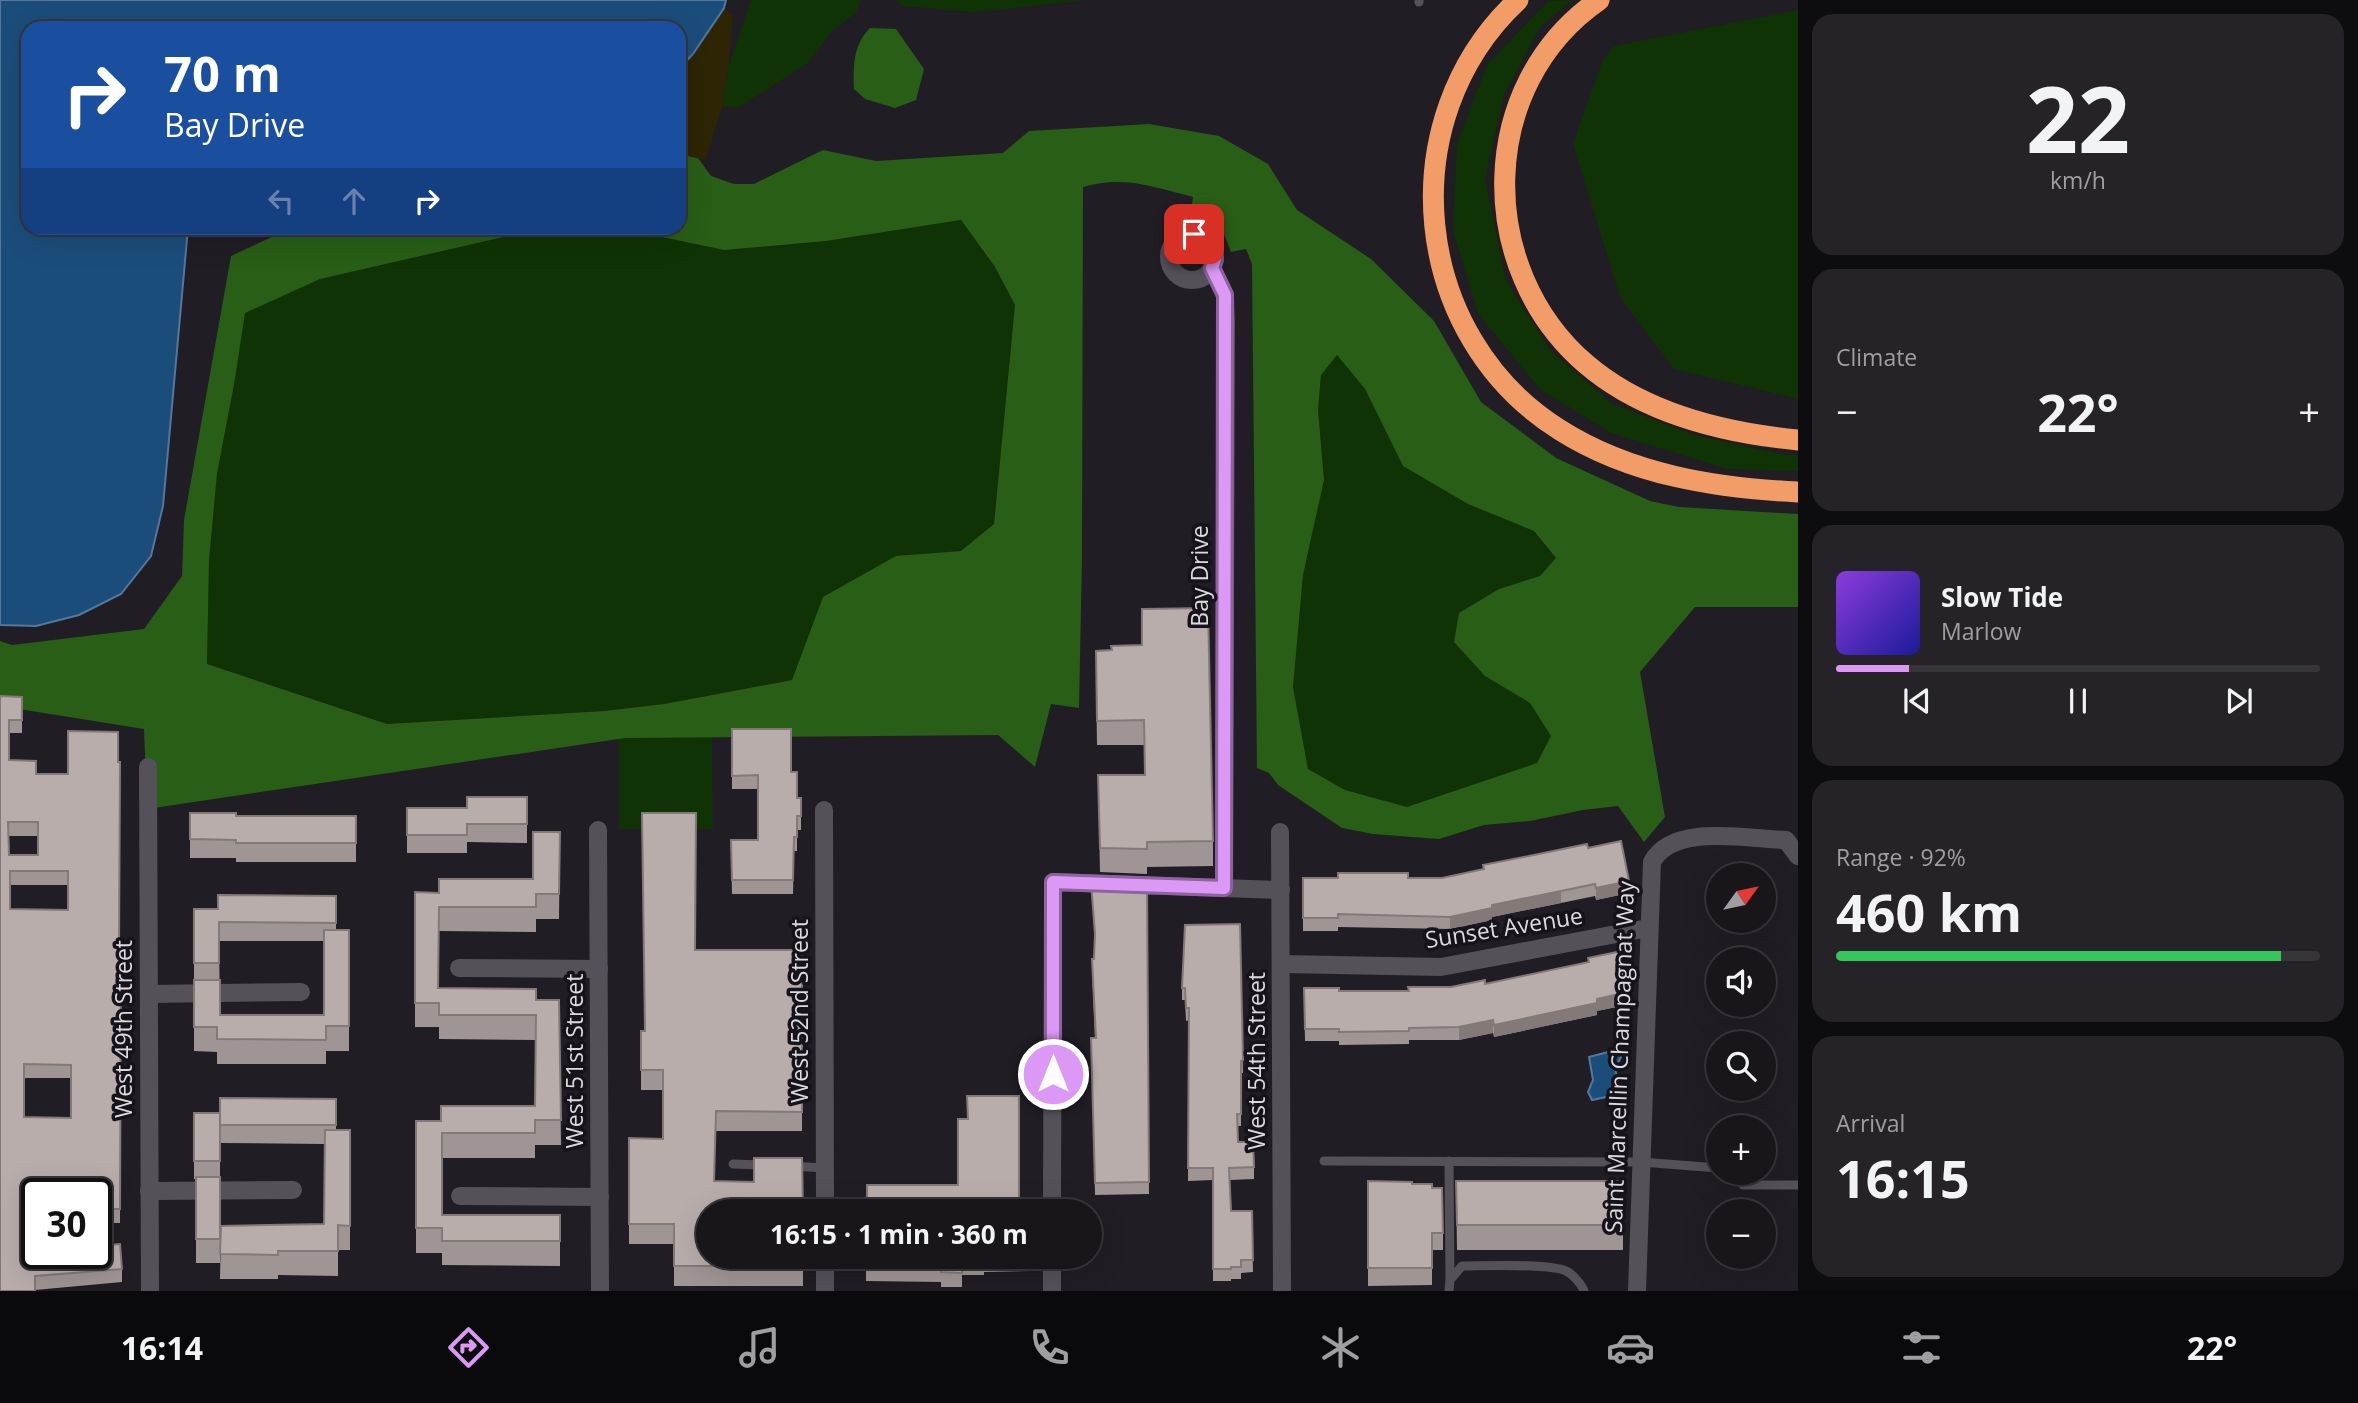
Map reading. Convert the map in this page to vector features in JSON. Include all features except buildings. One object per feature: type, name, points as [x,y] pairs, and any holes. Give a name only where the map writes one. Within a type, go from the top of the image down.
[{"type":"highway","points":[[1518,0],[1490,30],[1462,76],[1443,124],[1436,159],[1433,197],[1438,249],[1446,282],[1466,330],[1495,374],[1519,399],[1546,421],[1589,447],[1639,467],[1689,480],[1742,488],[1798,492]]},
{"type":"highway","points":[[1599,0],[1572,23],[1543,58],[1525,90],[1513,123],[1505,166],[1505,211],[1511,247],[1522,279],[1539,311],[1560,339],[1586,365],[1615,385],[1663,409],[1696,421],[1765,437],[1798,440]]},
{"type":"street","name":"Bay Drive","points":[[1212,268],[1225,295],[1226,321],[1224,888]]},
{"type":"street","name":"West 49th Street","points":[[148,767],[150,1291]]},
{"type":"street","name":"West 52nd Street","points":[[824,810],[825,1199]]},
{"type":"street","name":"West 51st Street","points":[[598,830],[600,1291]]},
{"type":"street","name":"West 54th Street","points":[[1280,832],[1282,1291]]},
{"type":"street","name":"Saint Marcellin Champagnat Way","points":[[1637,1291],[1652,862],[1658,851],[1671,842],[1692,836],[1786,840],[1798,856]]},
{"type":"street","points":[[1052,1199],[1053,882],[1280,890]]},
{"type":"street","name":"Sunset Avenue","points":[[1282,964],[1441,967],[1648,928]]},
{"type":"street","points":[[459,968],[599,969]]},
{"type":"street","points":[[149,993],[301,992]]},
{"type":"street","points":[[149,1191],[293,1190]]},
{"type":"street","points":[[460,1196],[600,1197]]},
{"type":"street","points":[[825,1269],[825,1291]]},
{"type":"street","points":[[1052,1269],[1052,1291]]},
{"type":"lane","points":[[1324,1160],[1641,1162],[1706,1167]]},
{"type":"lane","points":[[1449,1161],[1450,1291]]},
{"type":"lane","points":[[733,1164],[825,1168]]},
{"type":"lane","points":[[1776,1185],[1798,1185]]},
{"type":"lane","points":[[1450,1280],[1462,1266],[1537,1266],[1566,1271],[1584,1291]]},
{"type":"green space","points":[[751,0],[861,0],[856,13],[833,30],[808,63],[738,108],[722,106],[729,64]]},
{"type":"green space","points":[[895,0],[1087,0],[975,12],[904,6]]},
{"type":"green space","points":[[1572,0],[1540,27],[1504,95],[1485,179],[1506,281],[1550,350],[1611,403],[1694,435],[1781,454],[1798,455],[1798,471],[1727,469],[1611,433],[1540,389],[1478,314],[1453,230],[1457,144],[1487,65],[1548,1]]},
{"type":"green space","points":[[1798,10],[1798,399],[1674,369],[1620,297],[1573,144],[1603,59],[1614,46]]},
{"type":"green space","points":[[870,28],[896,29],[924,69],[916,100],[895,108],[865,99],[854,89],[857,49]]},
{"type":"green space","points":[[1149,124],[1219,136],[1268,164],[1297,210],[1371,259],[1434,321],[1481,402],[1556,458],[1650,501],[1679,507],[1798,514],[1798,607],[1695,607],[1640,672],[1665,817],[1644,842],[1618,806],[1530,821],[1484,825],[1439,839],[1373,834],[1342,828],[1278,785],[1269,773],[1257,768],[1252,264],[1246,249],[1231,252],[1218,225],[1191,211],[1193,197],[1125,182],[1083,187],[1079,708],[1051,704],[1035,767],[998,735],[625,738],[147,809],[144,729],[0,706],[0,641],[12,645],[144,629],[182,576],[184,520],[231,256],[276,235],[512,235],[320,279],[245,313],[217,474],[209,560],[207,664],[387,724],[604,711],[664,704],[792,680],[823,597],[896,556],[961,551],[994,524],[1015,305],[995,267],[961,220],[826,241],[724,250],[652,235],[686,235],[686,155],[698,158],[711,176],[734,184],[754,184],[823,150],[876,161],[1003,153],[1029,131]],"holes":[[[1337,355],[1365,389],[1403,466],[1468,504],[1534,531],[1556,558],[1540,576],[1499,589],[1459,613],[1454,642],[1485,676],[1530,703],[1551,736],[1537,763],[1407,807],[1345,790],[1308,769],[1293,687],[1303,575],[1324,480],[1318,410],[1321,375]]]},
{"type":"green space","points":[[961,220],[995,268],[1015,305],[994,524],[961,551],[896,557],[824,597],[792,680],[664,704],[604,711],[387,724],[207,664],[209,560],[217,474],[245,312],[320,279],[512,235],[653,235],[725,250],[826,241]]},
{"type":"green space","points":[[1337,355],[1365,389],[1403,466],[1468,504],[1534,531],[1556,559],[1540,576],[1499,589],[1485,676],[1530,703],[1552,736],[1537,763],[1407,807],[1345,790],[1308,769],[1293,687],[1303,575],[1324,480],[1318,410],[1321,374]]},
{"type":"green space","points":[[619,737],[712,737],[713,829],[619,829]]},
{"type":"sand","points":[[724,8],[733,15],[722,106],[706,160],[686,156],[686,62]]},
{"type":"water","points":[[0,0],[726,0],[724,8],[686,62],[686,21],[21,21],[21,235],[187,235],[163,506],[151,556],[121,594],[79,615],[36,626],[0,625]]},
{"type":"water","points":[[1616,1050],[1621,1057],[1615,1068],[1620,1094],[1592,1100],[1588,1092],[1593,1080],[1589,1057]]},
{"type":"route","points":[[1053,1074],[1053,882],[1224,888],[1225,295],[1212,268],[1215,259],[1210,242],[1194,234]]}]
